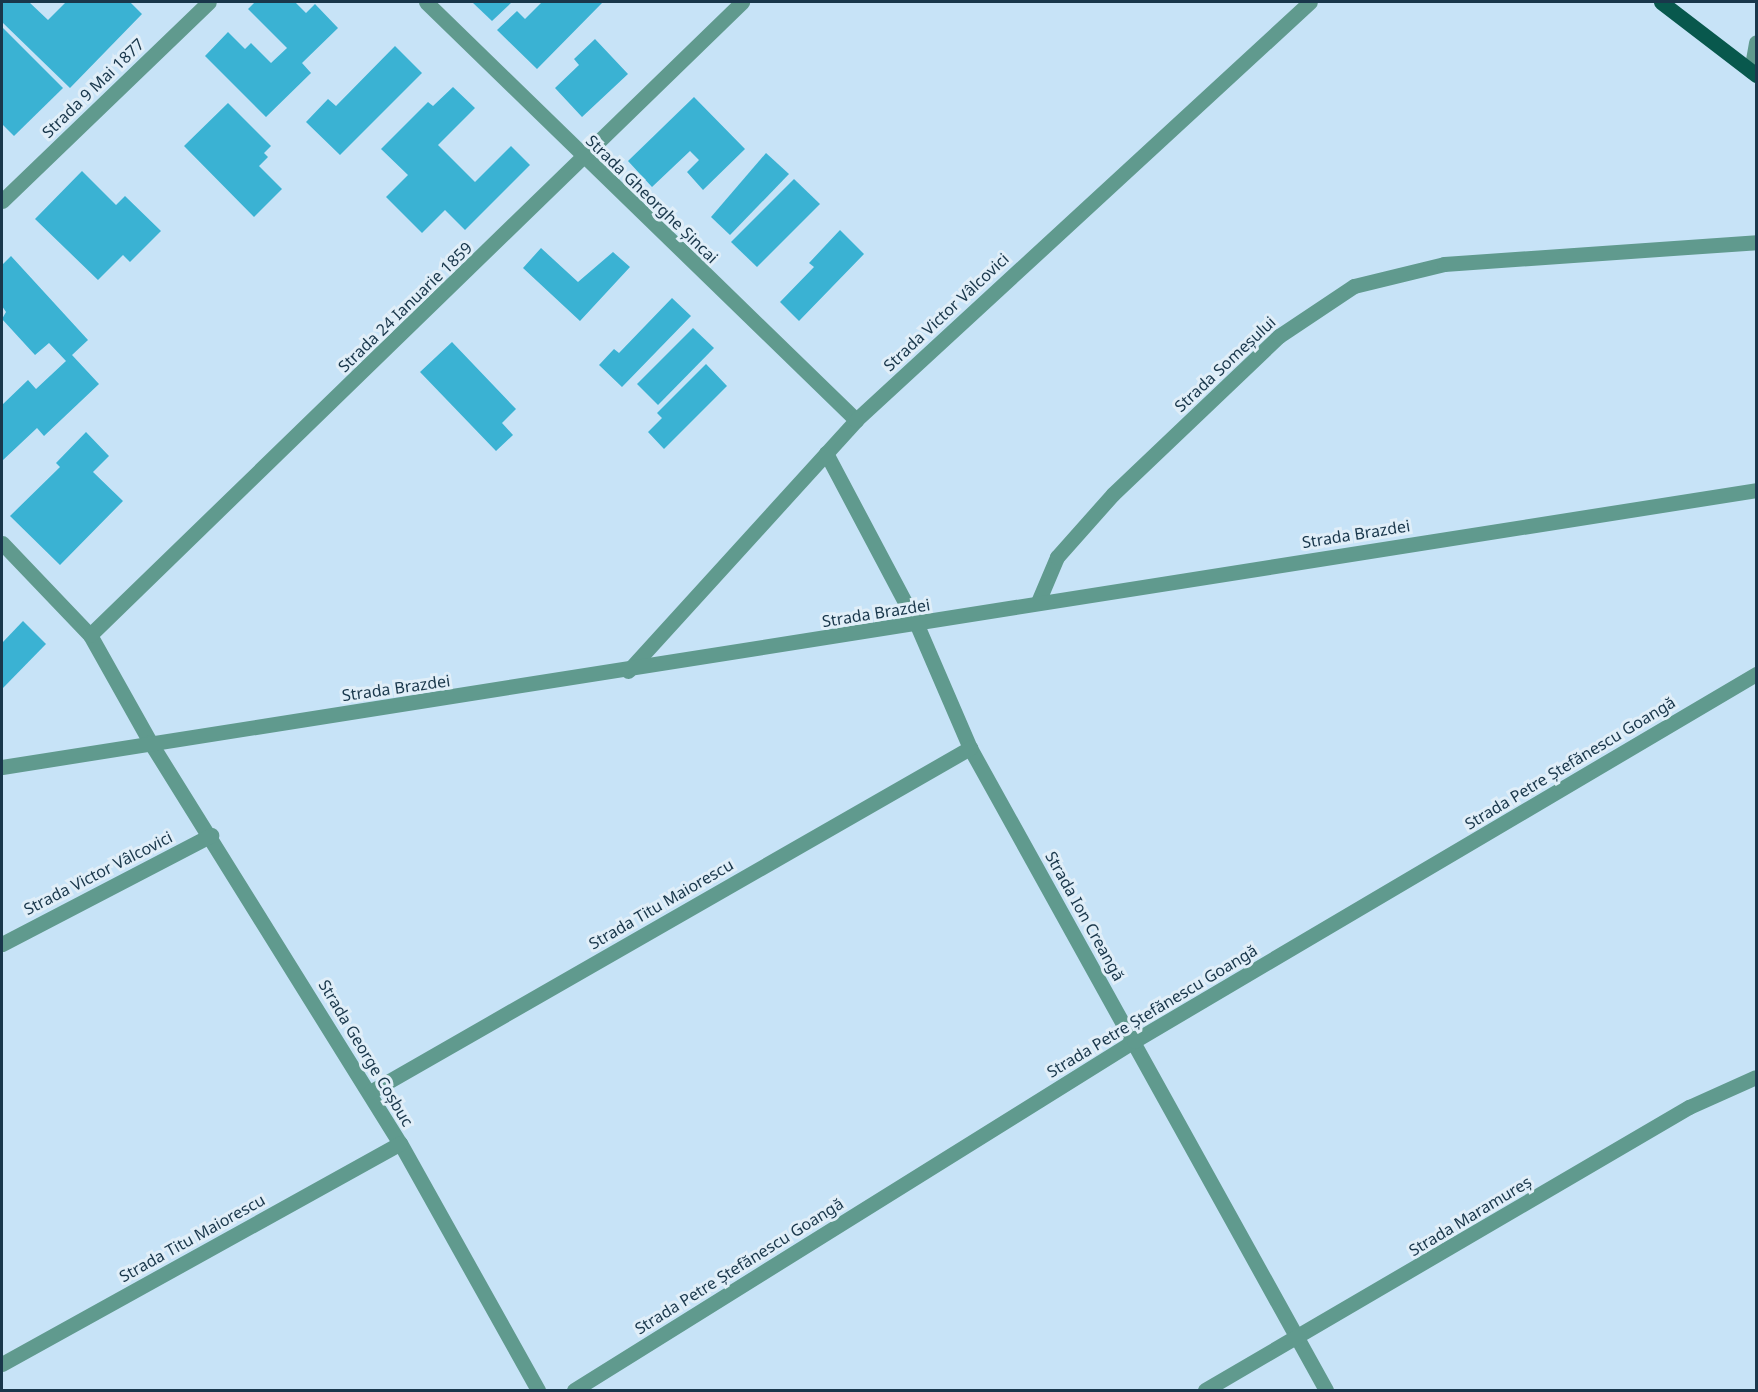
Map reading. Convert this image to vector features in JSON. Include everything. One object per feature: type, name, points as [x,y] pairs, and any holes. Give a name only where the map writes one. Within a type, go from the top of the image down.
[{"type":"main road","points":[[1661,2],[1754,73]]},
{"type":"street","name":"Strada 9 Mai 1877","points":[[2,201],[208,2]]},
{"type":"street","name":"Strada Gheorghe Șincai","points":[[426,2],[856,420]]},
{"type":"street","name":"Strada 24 Ianuarie 1859","points":[[90,635],[584,158],[742,2]]},
{"type":"street","name":"Strada Victor Vâlcovici","points":[[628,671],[856,420],[1310,2]]},
{"type":"street","points":[[1754,73],[1756,42]]},
{"type":"street","name":"Strada Someșului","points":[[1038,602],[1057,557],[1113,494],[1279,336],[1354,286],[1444,264],[1756,242]]},
{"type":"street","name":"Strada Ion Creangă","points":[[826,453],[917,625],[970,748],[1326,1390]]},
{"type":"street","name":"Strada Brazdei","points":[[2,767],[150,742],[628,671],[917,625],[1038,602],[1756,490]]},
{"type":"street","name":"Strada George Coșbuc","points":[[2,543],[90,635],[150,742],[211,835],[370,1092],[538,1390]]},
{"type":"street","name":"Strada Petre Ștefănescu Goangă","points":[[574,1390],[1134,1041],[1756,674]]},
{"type":"street","name":"Strada Titu Maiorescu","points":[[370,1092],[970,748]]},
{"type":"street","name":"Strada Victor Vâlcovici","points":[[2,944],[211,835]]},
{"type":"street","name":"Strada Maramureș","points":[[1204,1390],[1298,1338],[1689,1107],[1756,1077]]},
{"type":"street","name":"Strada Titu Maiorescu","points":[[2,1364],[400,1143]]},
{"type":"building","points":[[2,2],[29,2],[48,20],[66,2],[130,2],[142,14],[70,88],[2,22]]},
{"type":"building","points":[[255,2],[295,2],[306,13],[315,4],[338,28],[302,63],[311,73],[266,117],[205,56],[228,32],[245,49],[251,43],[271,63],[287,48],[248,9]]},
{"type":"building","points":[[472,2],[512,2],[492,21]]},
{"type":"building","points":[[542,2],[603,2],[537,69],[497,30],[517,11],[525,19]]},
{"type":"building","points":[[2,27],[63,88],[14,136],[2,124]]},
{"type":"building","points":[[595,39],[628,74],[582,117],[555,88],[579,65],[574,59]]},
{"type":"building","points":[[395,46],[422,73],[340,155],[306,122],[328,99],[336,106]]},
{"type":"building","points":[[453,87],[475,108],[438,145],[475,182],[511,146],[530,165],[465,230],[445,210],[422,233],[386,197],[408,175],[381,149],[428,102],[433,106]]},
{"type":"building","points":[[694,97],[745,149],[703,190],[687,172],[699,160],[690,151],[652,187],[628,161]]},
{"type":"building","points":[[228,103],[271,146],[264,153],[268,157],[259,166],[282,189],[254,217],[184,146]]},
{"type":"building","points":[[766,153],[789,174],[730,235],[711,217]]},
{"type":"building","points":[[82,171],[116,205],[125,196],[161,231],[130,262],[123,255],[98,280],[35,219]]},
{"type":"building","points":[[794,179],[820,204],[757,267],[731,242]]},
{"type":"building","points":[[840,230],[864,254],[799,321],[780,302],[814,267],[809,263]]},
{"type":"building","points":[[541,248],[578,282],[613,252],[630,267],[580,321],[523,268]]},
{"type":"building","points":[[11,256],[88,340],[72,355],[99,384],[44,436],[37,428],[2,461],[2,405],[28,380],[36,389],[66,361],[49,343],[35,355],[2,319],[6,312],[2,306],[2,265]]},
{"type":"building","points":[[672,298],[691,316],[622,387],[599,365],[614,349],[619,353]]},
{"type":"building","points":[[693,328],[714,348],[658,405],[637,384]]},
{"type":"building","points":[[452,342],[516,409],[502,423],[513,435],[496,451],[420,372]]},
{"type":"building","points":[[706,364],[727,386],[664,449],[648,432],[662,418],[657,413]]},
{"type":"building","points":[[86,432],[109,456],[93,472],[123,501],[60,565],[10,516],[60,467],[56,463]]},
{"type":"building","points":[[23,621],[46,644],[2,689],[2,643]]}]
